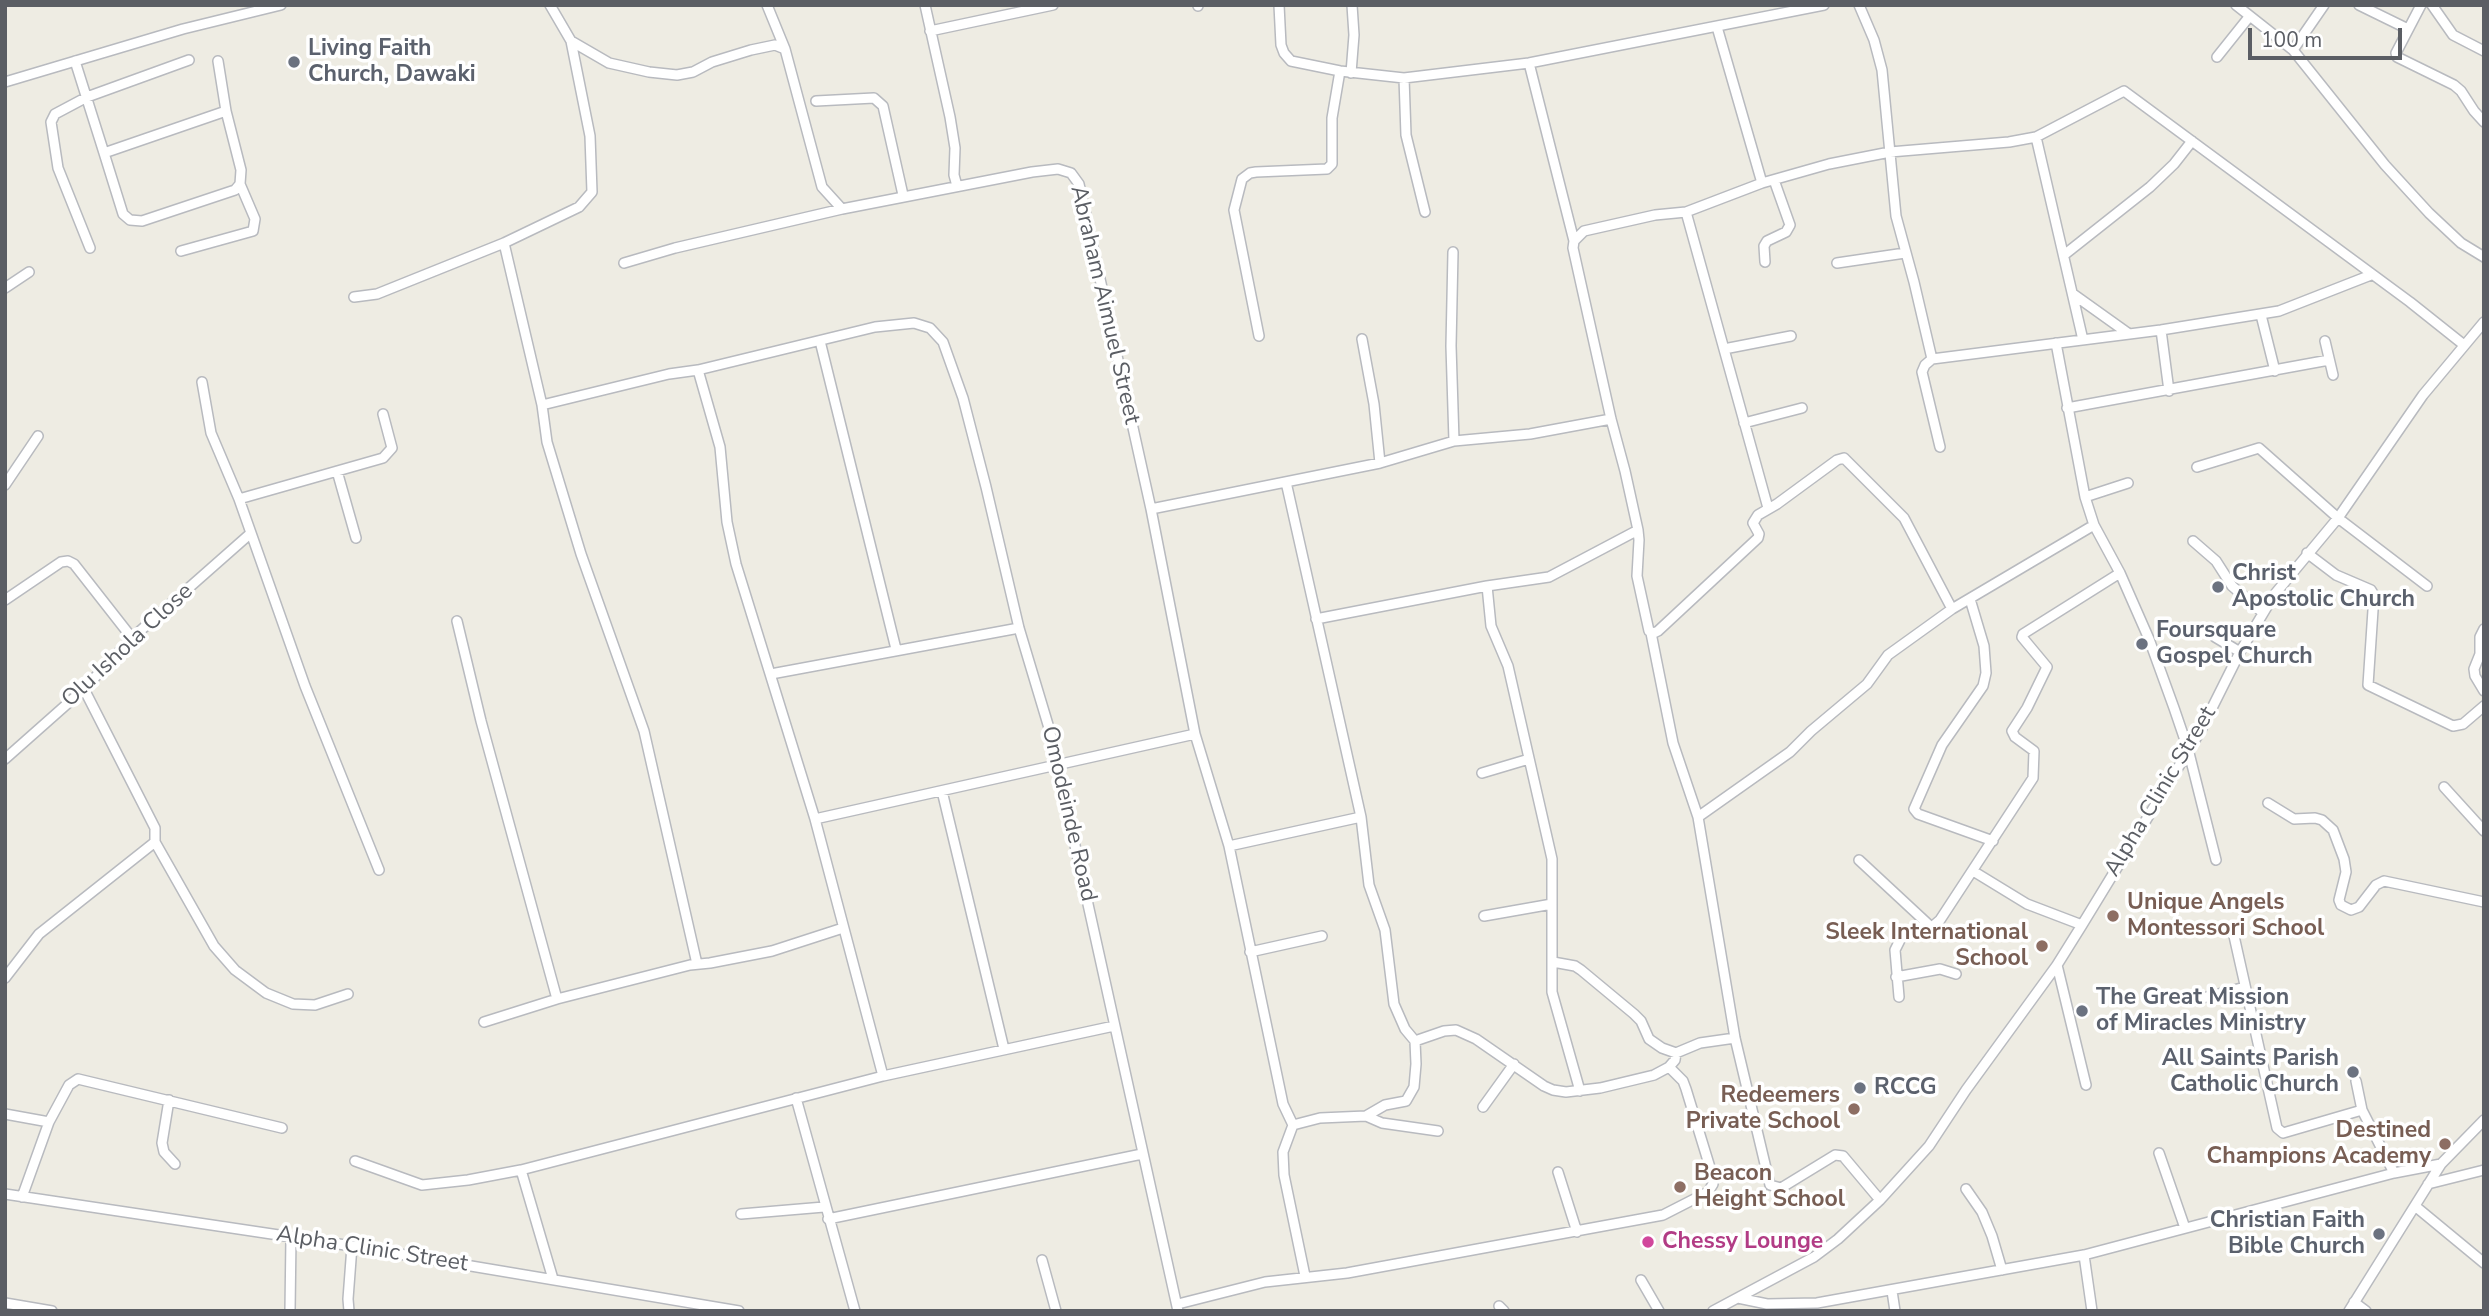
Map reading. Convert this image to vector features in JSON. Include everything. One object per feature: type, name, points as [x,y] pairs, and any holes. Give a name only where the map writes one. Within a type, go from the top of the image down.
[{"type":"street","points":[[5,82],[110,53],[183,29],[281,5]]},
{"type":"street","points":[[354,297],[377,294],[504,243],[579,207],[592,192],[590,136],[571,41],[555,18],[550,5]]},
{"type":"street","points":[[767,5],[785,49],[822,187],[842,209]]},
{"type":"street","points":[[925,5],[950,117],[957,186]]},
{"type":"street","points":[[930,31],[1053,5]]},
{"type":"street","points":[[1279,5],[1281,45],[1291,61],[1340,71],[1404,78],[1529,63],[1717,27],[1771,10],[1824,5]]},
{"type":"street","points":[[1351,72],[1354,35],[1352,5]]},
{"type":"street","points":[[1859,5],[1874,40],[1882,70],[1896,216],[1932,359]]},
{"type":"street","points":[[2236,5],[2293,50],[2385,165],[2430,214],[2461,243],[2484,257]]},
{"type":"street","points":[[2293,50],[2324,5]]},
{"type":"street","points":[[2359,5],[2408,29]]},
{"type":"street","points":[[2421,5],[2396,53],[2397,57],[2454,85],[2484,121]]},
{"type":"street","points":[[2432,5],[2453,35],[2484,51]]},
{"type":"street","points":[[2217,57],[2249,17]]},
{"type":"street","points":[[1717,27],[1762,183]]},
{"type":"street","points":[[571,41],[609,64],[677,75],[693,72],[712,62],[751,50],[775,45],[785,49]]},
{"type":"street","points":[[90,248],[58,168],[51,122],[55,114],[87,97],[189,60]]},
{"type":"street","points":[[75,61],[123,214],[130,220],[142,221],[236,190],[240,184],[242,170],[226,111],[218,61]]},
{"type":"street","points":[[1529,63],[1574,241],[1573,248],[1638,530],[1640,540],[1637,576],[1673,743],[1699,817],[1735,1038],[1770,1185],[1781,1188],[1835,1155],[1843,1156],[1881,1200]]},
{"type":"street","points":[[1259,337],[1234,209],[1242,179],[1256,172],[1327,169],[1332,164],[1332,118],[1340,71]]},
{"type":"street","points":[[1404,78],[1406,135],[1425,212]]},
{"type":"street","points":[[1574,241],[1584,231],[1655,215],[1686,212],[1762,183],[1829,164],[1889,152],[2036,137],[2124,91],[2464,345]]},
{"type":"street","points":[[816,101],[874,98],[883,106],[903,195]]},
{"type":"street","points":[[104,153],[226,111]]},
{"type":"street","points":[[2036,137],[2083,340]]},
{"type":"street","points":[[2064,255],[2150,187],[2174,164],[2192,141]]},
{"type":"street","name":"Abraham Aimuel Street","points":[[624,263],[674,248],[903,195],[1058,169],[1071,173],[1079,184],[1151,509],[1195,734],[1229,845],[1283,1104],[1293,1125]]},
{"type":"street","points":[[1765,262],[1764,246],[1767,241],[1786,232],[1790,225],[1774,180]]},
{"type":"street","points":[[181,251],[253,231],[255,219],[240,184]]},
{"type":"street","points":[[1686,212],[1768,508]]},
{"type":"street","points":[[504,243],[542,405],[547,442],[581,554],[644,731],[697,964]]},
{"type":"street","points":[[1453,252],[1451,346],[1454,441]]},
{"type":"street","points":[[1837,263],[1905,253]]},
{"type":"street","points":[[5,288],[29,271]]},
{"type":"street","points":[[1940,447],[1922,372],[1932,359],[2261,315],[2299,304],[2371,275]]},
{"type":"street","points":[[2073,294],[2129,334]]},
{"type":"street","points":[[2261,315],[2275,372]]},
{"type":"street","name":"Alpha Clinic Street","points":[[1713,1311],[1814,1257],[1838,1239],[1881,1200],[1929,1146],[1966,1090],[2057,965],[2082,925],[2201,730],[2262,612],[2307,553],[2338,518],[2423,396],[2484,322]]},
{"type":"street","name":"Omodeinde Road","points":[[820,341],[875,327],[914,323],[930,328],[943,342],[963,398],[1019,628],[1049,728],[1178,1307]]},
{"type":"street","points":[[2161,330],[2169,391]]},
{"type":"street","points":[[1724,349],[1791,336]]},
{"type":"street","points":[[1362,339],[1374,404],[1380,463]]},
{"type":"street","points":[[542,405],[820,341],[896,649]]},
{"type":"street","points":[[2325,341],[2333,375]]},
{"type":"street","points":[[2056,343],[2085,497],[2094,525],[2120,573],[2149,639],[2188,749],[2216,860]]},
{"type":"street","points":[[2067,408],[2329,360]]},
{"type":"street","points":[[698,370],[720,447],[727,522],[746,604],[771,674],[815,819],[883,1076]]},
{"type":"street","points":[[202,382],[211,433],[239,499],[305,686],[379,870]]},
{"type":"street","points":[[1744,423],[1802,408]]},
{"type":"street","points":[[239,499],[383,458],[392,448],[383,414]]},
{"type":"street","points":[[1151,509],[1380,463],[1454,441],[1530,434],[1611,419]]},
{"type":"street","points":[[5,485],[38,436]]},
{"type":"street","points":[[2197,467],[2259,448],[2338,518],[2427,586]]},
{"type":"street","points":[[1651,633],[1658,631],[1758,538],[1754,519],[1837,460],[1844,458],[1904,518],[1952,609]]},
{"type":"street","points":[[337,471],[356,538]]},
{"type":"street","points":[[1286,482],[1361,817],[1369,885],[1385,930],[1394,1004],[1405,1029],[1415,1041],[1416,1076],[1410,1097],[1402,1103],[1379,1108],[1366,1116]]},
{"type":"street","points":[[2085,497],[2128,483]]},
{"type":"street","points":[[1699,817],[1790,752],[1867,684],[1888,655],[1952,609],[2094,525]]},
{"type":"street","points":[[1316,619],[1487,586],[1549,577],[1638,530]]},
{"type":"street","name":"Olu Ishola Close","points":[[5,760],[84,689],[132,638],[251,533]]},
{"type":"street","points":[[2193,541],[2216,561],[2232,586],[2262,612]]},
{"type":"street","points":[[2307,553],[2336,575],[2371,590],[2374,594],[2368,685],[2453,726],[2463,724],[2484,706]]},
{"type":"street","points":[[5,600],[61,562],[68,561],[74,564],[132,638]]},
{"type":"street","points":[[1899,997],[1895,950],[1902,938],[1915,928],[1933,926],[1940,920],[2033,778],[2034,751],[2012,732],[2047,667],[2022,637],[2023,634],[2120,573]]},
{"type":"street","points":[[1487,586],[1491,626],[1508,666],[1552,859],[1552,992],[1580,1091]]},
{"type":"street","points":[[1970,599],[1984,646],[1986,673],[1983,686],[1942,745],[1914,809],[1918,814],[1993,841]]},
{"type":"street","points":[[457,621],[488,747],[557,999]]},
{"type":"street","points":[[771,674],[1019,628]]},
{"type":"street","points":[[2484,629],[2480,637],[2480,654],[2474,669],[2484,691]]},
{"type":"street","points":[[2215,637],[2241,652]]},
{"type":"street","points":[[84,689],[155,828],[155,842],[214,946],[236,970],[266,993],[293,1004],[316,1005],[348,994]]},
{"type":"street","points":[[815,819],[1195,734]]},
{"type":"street","points":[[1482,773],[1529,759]]},
{"type":"street","points":[[2444,786],[2482,825]]},
{"type":"street","points":[[942,791],[1004,1049]]},
{"type":"street","points":[[2267,803],[2294,819],[2322,820],[2333,830],[2346,872],[2339,900],[2341,905],[2351,910],[2359,906],[2376,885],[2384,881],[2483,900]]},
{"type":"street","points":[[1229,845],[1361,817]]},
{"type":"street","points":[[5,978],[39,934],[155,842]]},
{"type":"street","points":[[1858,860],[1929,925]]},
{"type":"street","points":[[1973,870],[2027,904],[2082,925]]},
{"type":"street","points":[[1484,916],[1552,904]]},
{"type":"street","points":[[2232,927],[2277,1128],[2283,1133],[2362,1110]]},
{"type":"street","points":[[484,1022],[557,999],[697,964],[772,951],[843,928]]},
{"type":"street","points":[[1250,952],[1322,936]]},
{"type":"street","points":[[1553,962],[1575,966],[1581,970],[1634,1014],[1654,1044],[1676,1053],[1700,1043],[1735,1038]]},
{"type":"street","points":[[2057,965],[2086,1085]]},
{"type":"street","points":[[1896,977],[1940,968],[1956,974]]},
{"type":"street","points":[[2199,999],[2245,987]]},
{"type":"street","points":[[355,1161],[422,1185],[468,1181],[521,1170],[883,1076],[1114,1026]]},
{"type":"street","points":[[1415,1041],[1444,1031],[1456,1030],[1476,1039],[1553,1090],[1580,1091],[1654,1075],[1669,1067],[1675,1060],[1676,1053]]},
{"type":"street","points":[[1483,1107],[1514,1065]]},
{"type":"street","points":[[1178,1307],[1265,1282],[1347,1273],[1655,1218],[1708,1192],[1713,1184],[1683,1081],[1669,1067]]},
{"type":"street","points":[[22,1197],[49,1122],[69,1085],[78,1079],[282,1128]]},
{"type":"street","points":[[2356,1081],[2362,1110],[2394,1173]]},
{"type":"street","points":[[796,1098],[824,1207],[855,1311]]},
{"type":"street","points":[[169,1100],[162,1143],[164,1152],[175,1164]]},
{"type":"street","points":[[5,1114],[49,1122]]},
{"type":"street","points":[[1306,1276],[1284,1175],[1283,1152],[1293,1125],[1320,1118],[1366,1116],[1389,1125],[1438,1131]]},
{"type":"street","points":[[2366,1311],[2351,1306],[2441,1164],[2484,1120]]},
{"type":"street","points":[[2159,1153],[2185,1228]]},
{"type":"street","points":[[828,1219],[1142,1154]]},
{"type":"street","points":[[1738,1297],[1767,1304],[1794,1305],[1892,1291],[2084,1255],[2394,1173],[2441,1164]]},
{"type":"street","points":[[521,1170],[552,1279]]},
{"type":"street","points":[[2428,1184],[2484,1170]]},
{"type":"street","points":[[1559,1172],[1577,1232]]},
{"type":"street","points":[[1966,1189],[1982,1212],[2002,1270]]},
{"type":"street","name":"Alpha Clinic Street","points":[[5,1194],[352,1246],[739,1311]]},
{"type":"street","points":[[2415,1206],[2484,1263]]},
{"type":"street","points":[[741,1214],[824,1207]]},
{"type":"street","points":[[290,1311],[291,1237]]},
{"type":"street","points":[[349,1311],[352,1246]]},
{"type":"street","points":[[2084,1255],[2092,1311]]},
{"type":"street","points":[[1042,1260],[1056,1311]]},
{"type":"street","points":[[1640,1280],[1659,1311]]},
{"type":"street","points":[[1892,1291],[1895,1311]]},
{"type":"street","points":[[5,1303],[52,1311]]},
{"type":"place","name":"Living Faith Church, Dawaki","points":[[294,62]]},
{"type":"place","name":"Christ Apostolic Church","points":[[2218,587]]},
{"type":"place","name":"Foursquare Gospel Church","points":[[2142,644]]},
{"type":"place","name":"Unique Angels Montessori School","points":[[2113,916]]},
{"type":"place","name":"Sleek International School","points":[[2042,946]]},
{"type":"place","name":"The Great Mission of Miracles Ministry","points":[[2082,1011]]},
{"type":"place","name":"All Saints Parish Catholic Church","points":[[2353,1072]]},
{"type":"place","name":"RCCG","points":[[1860,1088]]},
{"type":"place","name":"Redeemers Private School","points":[[1854,1109]]},
{"type":"place","name":"Destined Champions Academy","points":[[2445,1144]]},
{"type":"place","name":"Beacon Height School","points":[[1680,1187]]},
{"type":"place","name":"Christian Faith Bible Church","points":[[2379,1234]]},
{"type":"place","name":"Chessy Lounge","points":[[1648,1242]]}]
